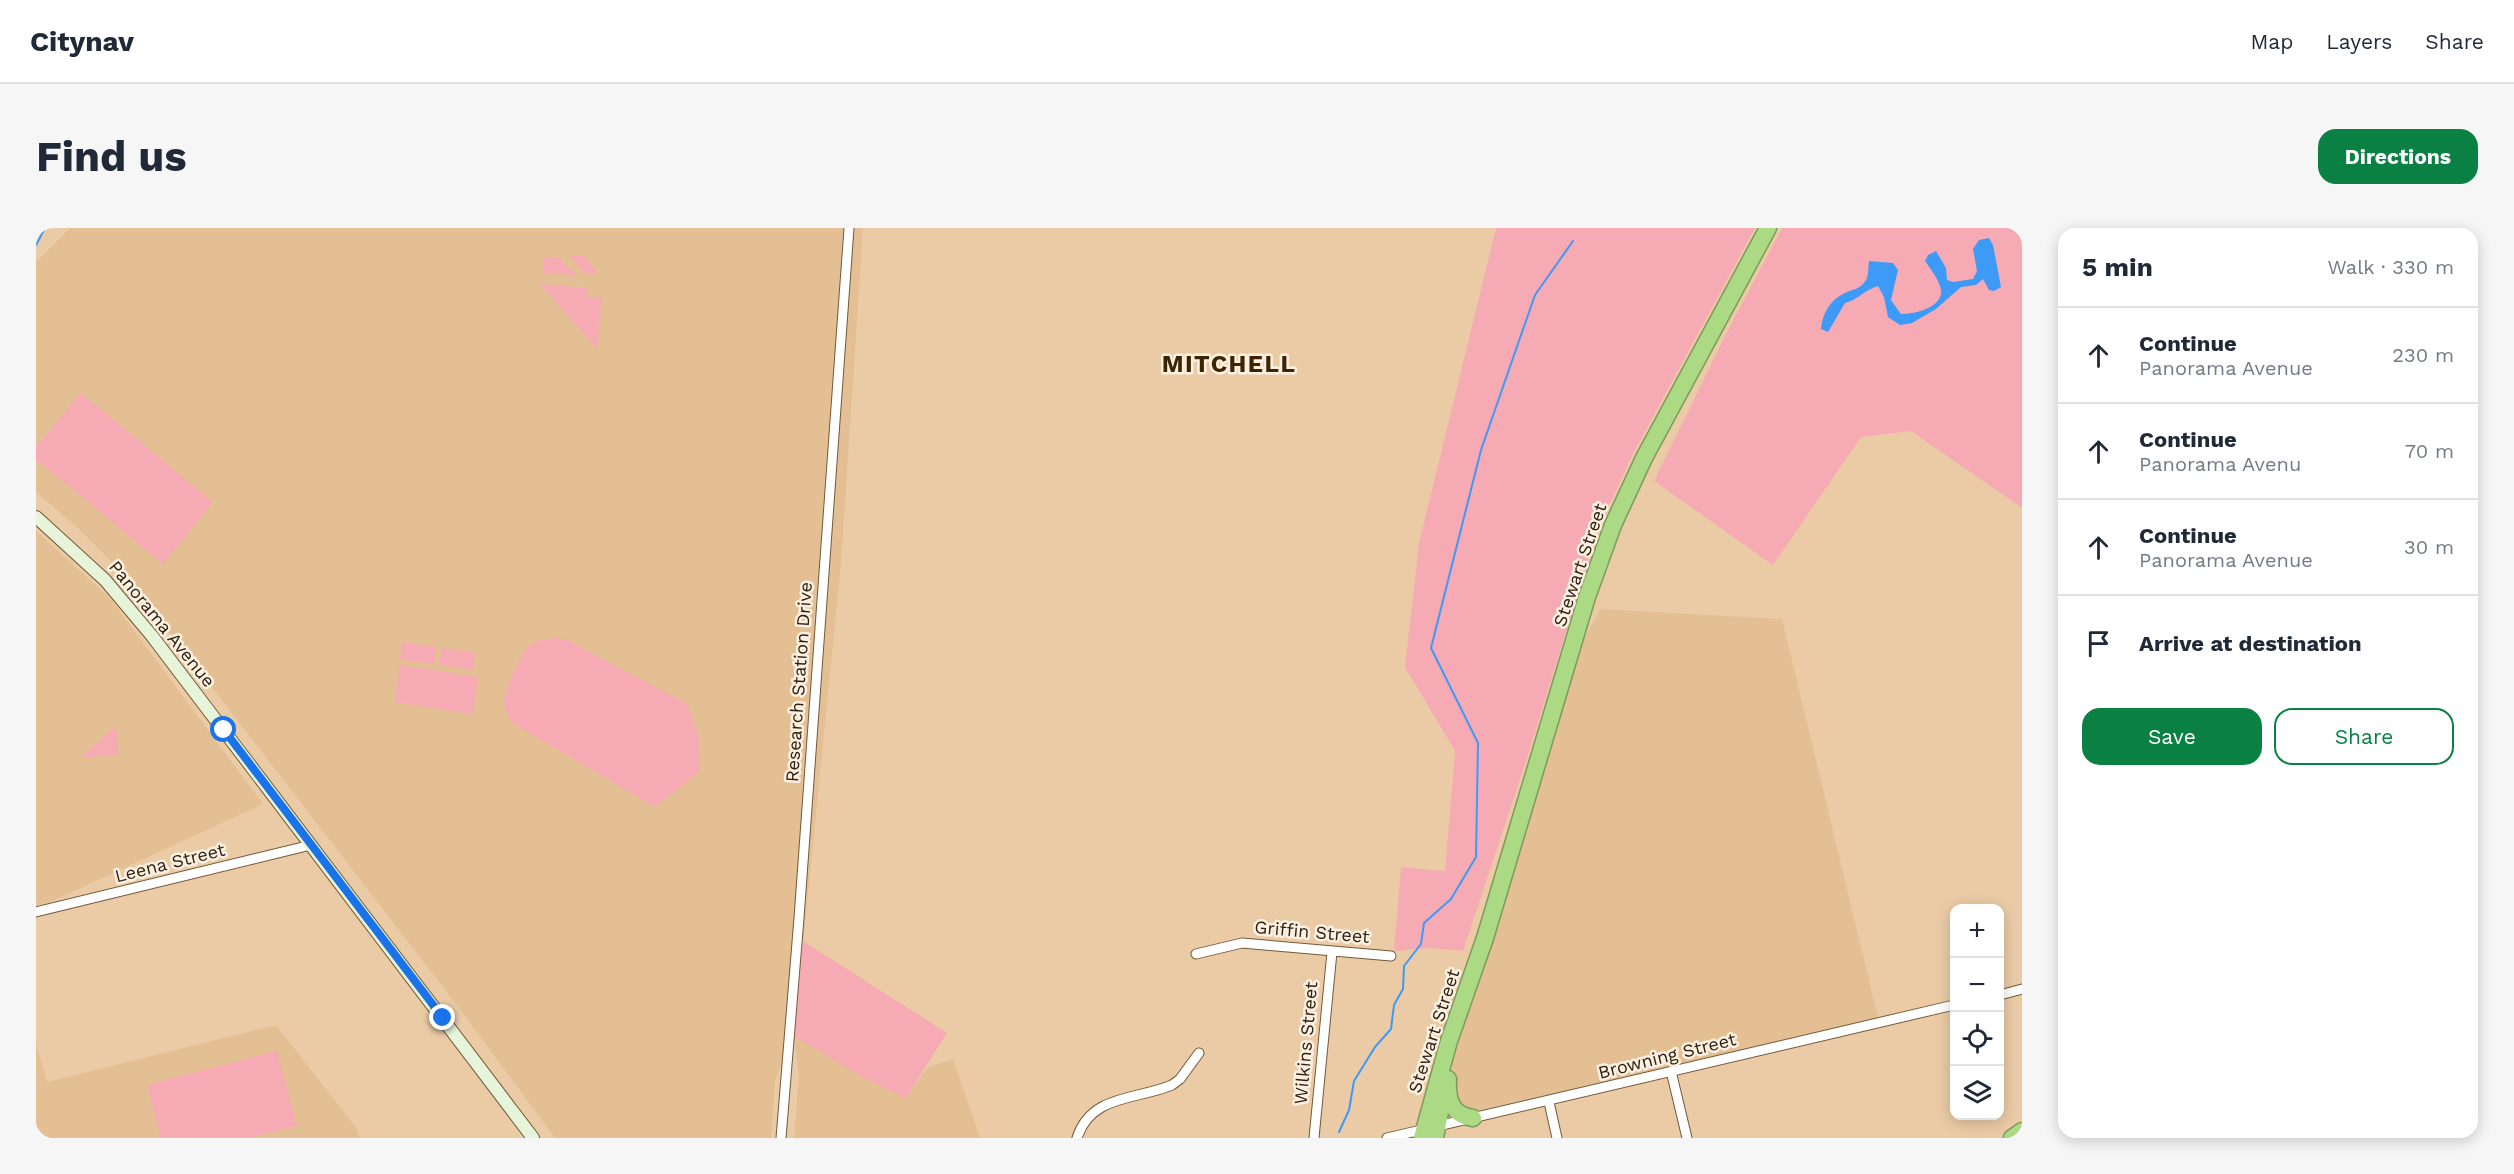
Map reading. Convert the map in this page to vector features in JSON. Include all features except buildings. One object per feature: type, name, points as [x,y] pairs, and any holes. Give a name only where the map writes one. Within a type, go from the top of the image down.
[{"type":"highway","name":"Stewart Street","points":[[1429,1133],[1448,1080],[1485,938],[1587,597],[1613,525],[1644,458],[1768,228]]},
{"type":"highway","name":"Stewart Street","points":[[1429,1133],[1449,1041],[1485,938]]},
{"type":"highway","points":[[1448,1080],[1447,1091],[1451,1106],[1460,1115],[1473,1118]]},
{"type":"highway","points":[[2012,1138],[2022,1131]]},
{"type":"street","name":"Research Station Drive","points":[[781,1138],[849,228]]},
{"type":"street","name":"Panorama Avenue","points":[[36,517],[76,552],[120,597],[425,993],[533,1138]]},
{"type":"street","name":"Leena Street","points":[[36,912],[311,845]]},
{"type":"street","name":"Griffin Street","points":[[1196,954],[1242,943],[1390,956]]},
{"type":"street","name":"Wilkins Street","points":[[1314,1138],[1332,952]]},
{"type":"street","points":[[2004,994],[2022,989]]},
{"type":"street","name":"Browning Street","points":[[1387,1138],[1429,1133],[1473,1118],[1549,1102],[1950,1006]]},
{"type":"street","points":[[1077,1138],[1082,1125],[1095,1110],[1104,1104],[1172,1085],[1180,1079],[1199,1053]]},
{"type":"street","points":[[1671,1071],[1687,1138]]},
{"type":"street","points":[[1549,1102],[1557,1138]]},
{"type":"shaded area","points":[[70,228],[863,228],[841,563],[794,1035],[906,1098],[927,1068],[953,1059],[980,1138],[794,1138],[799,1075],[794,1037],[775,1080],[771,1138],[555,1138],[459,1008],[127,577],[79,529],[36,492],[36,262]]},
{"type":"shaded area","points":[[1496,228],[1755,228],[1634,452],[1597,531],[1527,758],[1463,951],[1429,948],[1394,951],[1401,867],[1445,871],[1455,751],[1405,667],[1419,543]]},
{"type":"shaded area","points":[[1782,228],[2022,228],[2022,508],[1911,431],[1861,437],[1773,565],[1654,481],[1726,334]]},
{"type":"shaded area","points":[[569,256],[584,256],[597,271],[594,274],[585,273]]},
{"type":"shaded area","points":[[544,257],[560,258],[576,275],[544,273]]},
{"type":"shaded area","points":[[540,284],[587,288],[587,297],[602,298],[597,349]]},
{"type":"shaded area","points":[[81,393],[213,502],[163,564],[36,459],[36,447]]},
{"type":"shaded area","points":[[36,531],[109,597],[263,804],[48,903],[36,905]]},
{"type":"shaded area","points":[[1601,609],[1782,619],[1879,1022],[1473,1118],[1448,1099],[1448,1079],[1485,938],[1567,667]]},
{"type":"shaded area","points":[[557,638],[567,640],[687,704],[699,737],[700,771],[655,807],[514,724],[507,714],[504,703],[507,690],[526,650],[535,642]]},
{"type":"shaded area","points":[[402,642],[436,647],[434,664],[400,659]]},
{"type":"shaded area","points":[[442,648],[476,653],[473,670],[439,665]]},
{"type":"shaded area","points":[[400,665],[478,677],[473,714],[394,702]]},
{"type":"shaded area","points":[[116,726],[119,754],[80,758]]},
{"type":"shaded area","points":[[803,941],[947,1033],[906,1098],[866,1079],[794,1036]]},
{"type":"shaded area","points":[[276,1025],[357,1129],[359,1138],[36,1138],[36,1043],[47,1082]]},
{"type":"shaded area","points":[[277,1051],[297,1126],[250,1138],[161,1138],[147,1085]]},
{"type":"water","points":[[1989,238],[1993,245],[2001,287],[1994,291],[1989,290],[1983,279],[1976,285],[1961,287],[1936,309],[1912,323],[1900,325],[1888,317],[1884,297],[1878,286],[1845,303],[1828,332],[1821,329],[1825,313],[1834,300],[1864,283],[1869,261],[1893,263],[1898,270],[1891,300],[1901,314],[1912,313],[1930,307],[1941,294],[1938,281],[1925,261],[1928,255],[1936,251],[1946,268],[1947,280],[1953,282],[1973,279],[1977,271],[1973,249],[1979,240]]},
{"type":"waterway","points":[[36,245],[45,228]]},
{"type":"waterway","points":[[1339,1132],[1349,1110],[1354,1081],[1375,1047],[1391,1029],[1394,1005],[1403,989],[1404,966],[1421,944],[1424,923],[1451,899],[1476,857],[1478,743],[1431,648],[1481,450],[1535,295],[1573,241]]},
{"type":"district","name":"MITCHELL","points":[[1229,364]]},
{"type":"route","points":[[224,730],[443,1018]]}]
